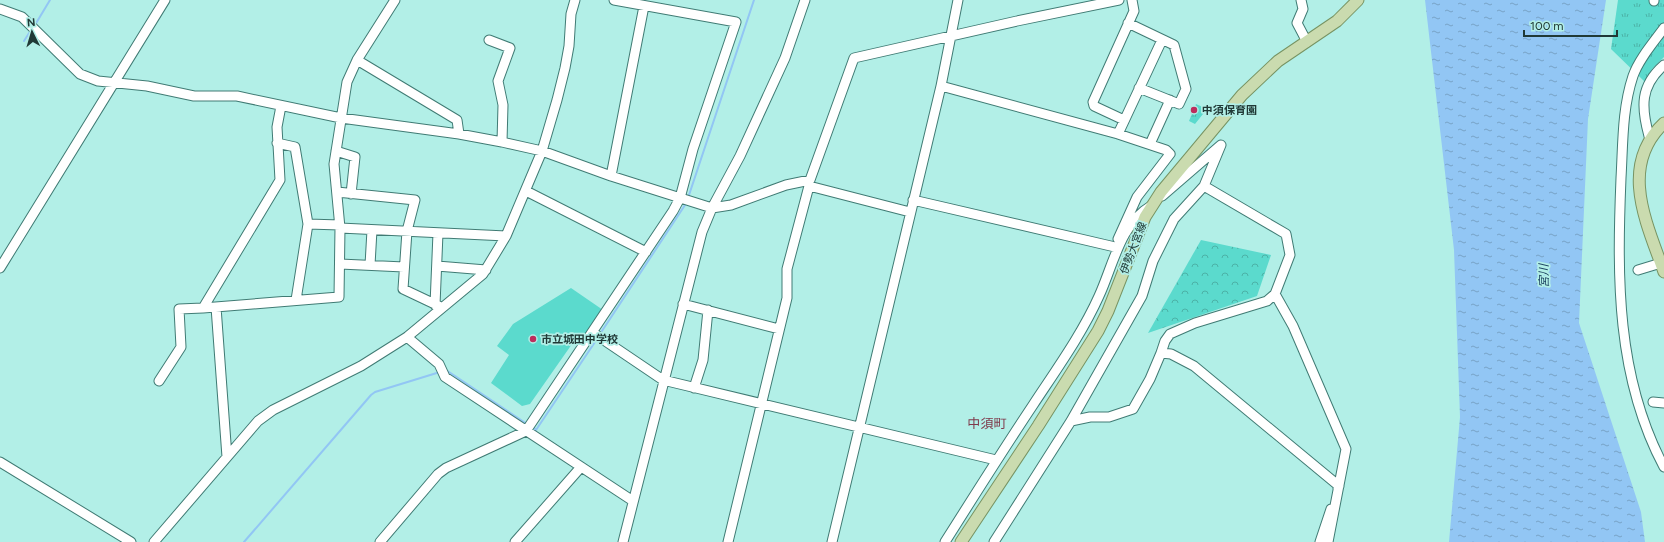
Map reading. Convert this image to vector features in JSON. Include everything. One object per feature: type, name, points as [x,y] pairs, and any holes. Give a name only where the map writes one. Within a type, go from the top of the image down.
[{"type":"main road","name":"伊勢大宮線","points":[[961,542],[1038,426],[1098,331],[1108,311],[1137,235],[1152,205],[1242,95],[1278,61],[1347,14],[1358,0]]},
{"type":"main road","points":[[1662,268],[1644,220],[1639,183],[1642,158],[1655,133],[1664,123]]},
{"type":"street","points":[[0,268],[165,0]]},
{"type":"street","points":[[158,381],[181,347],[179,309],[339,297],[340,227],[334,164],[347,82],[356,60],[395,0]]},
{"type":"street","points":[[154,542],[228,457],[246,434],[273,410],[361,366],[407,337],[438,306],[483,274],[506,236],[542,151],[562,81],[569,46],[571,14],[575,0]]},
{"type":"street","points":[[380,542],[438,474],[446,468],[528,428],[597,335],[646,252],[673,211],[685,199],[693,149],[736,22],[614,0]]},
{"type":"street","points":[[623,542],[663,380],[702,232],[712,208],[740,156],[785,58],[805,0]]},
{"type":"street","points":[[832,542],[940,86],[958,0]]},
{"type":"street","points":[[728,542],[760,404],[787,298],[788,269],[808,184],[854,58],[1119,0]]},
{"type":"street","points":[[1124,120],[1094,106],[1093,102],[1134,11],[1132,0]]},
{"type":"street","points":[[1301,0],[1303,9],[1297,23],[1307,42]]},
{"type":"street","points":[[611,176],[644,6]]},
{"type":"street","points":[[0,9],[22,17],[80,74],[98,81],[153,87],[194,96],[237,96],[341,118],[459,134],[502,142],[542,151],[611,176],[712,208],[731,205],[786,185],[808,184],[910,212]]},
{"type":"street","points":[[1128,24],[1174,45],[1186,89],[1179,104],[1139,88]]},
{"type":"street","points":[[1664,28],[1634,74],[1626,100],[1618,247],[1622,324],[1625,350],[1632,384],[1648,431],[1664,467]]},
{"type":"street","points":[[489,40],[510,48],[498,81],[503,105],[502,142]]},
{"type":"street","points":[[1118,134],[1162,40]]},
{"type":"street","points":[[1649,136],[1644,102],[1647,85],[1662,66],[1664,57]]},
{"type":"street","points":[[356,60],[457,120],[459,134]]},
{"type":"street","points":[[940,86],[1118,134],[1166,150],[1170,154],[1137,197],[1116,248],[1099,298],[1069,351],[996,460],[945,542]]},
{"type":"street","points":[[1150,144],[1170,100]]},
{"type":"street","points":[[203,308],[280,180],[277,127],[281,106]]},
{"type":"street","points":[[277,143],[295,147],[308,224],[296,300]]},
{"type":"street","points":[[994,542],[1071,421],[1142,296],[1153,261],[1174,219],[1204,186],[1221,145],[1152,205],[1142,211],[1116,248]]},
{"type":"street","points":[[336,151],[355,157],[351,194]]},
{"type":"street","points":[[1071,421],[1090,417],[1109,417],[1132,409],[1150,379],[1165,340],[1170,334],[1195,323],[1267,301],[1275,294],[1290,255],[1286,234],[1204,186]]},
{"type":"street","points":[[526,191],[646,252]]},
{"type":"street","points":[[337,192],[415,200],[407,231],[403,289],[438,306]]},
{"type":"street","points":[[913,200],[1116,248]]},
{"type":"street","points":[[308,224],[372,230],[506,236]]},
{"type":"street","points":[[370,265],[372,230]]},
{"type":"street","points":[[438,233],[438,306]]},
{"type":"street","points":[[340,264],[404,267]]},
{"type":"street","points":[[437,266],[486,270]]},
{"type":"street","points":[[1638,270],[1662,268]]},
{"type":"street","points":[[1275,294],[1293,326],[1346,449],[1328,542]]},
{"type":"street","points":[[684,304],[779,329]]},
{"type":"street","points":[[216,307],[228,457]]},
{"type":"street","points":[[694,388],[703,360],[708,310]]},
{"type":"street","points":[[597,335],[663,380],[996,460]]},
{"type":"street","points":[[407,337],[439,364],[442,371],[528,428],[581,467],[633,501]]},
{"type":"street","points":[[1161,353],[1171,354],[1194,366],[1339,486]]},
{"type":"street","points":[[1654,402],[1664,403]]},
{"type":"street","points":[[0,462],[131,542]]},
{"type":"street","points":[[515,542],[581,467]]},
{"type":"street","points":[[1320,542],[1320,536],[1339,486]]},
{"type":"green space","points":[[1618,0],[1664,0],[1664,57],[1652,69],[1645,82],[1611,49]]},
{"type":"green space","points":[[1196,104],[1207,109],[1195,124],[1189,121]]},
{"type":"green space","points":[[1201,240],[1271,255],[1257,296],[1148,333]]},
{"type":"green space","points":[[571,288],[603,310],[583,337],[579,334],[530,404],[522,406],[491,383],[509,355],[497,346],[513,324]]},
{"type":"water","name":"宮川","points":[[1425,0],[1606,0],[1588,119],[1579,323],[1641,512],[1645,542],[1449,542],[1460,417],[1454,250]]},
{"type":"waterway","points":[[35,25],[50,0]]},
{"type":"waterway","points":[[688,198],[754,0]]},
{"type":"waterway","points":[[24,41],[31,30]]},
{"type":"waterway","points":[[600,334],[687,202]]},
{"type":"waterway","points":[[533,427],[536,430],[597,339]]},
{"type":"waterway","points":[[446,370],[527,424]]},
{"type":"waterway","points":[[244,542],[371,395],[375,392],[440,372]]},
{"type":"place","name":"中須保育園","points":[[1194,110]]},
{"type":"place","name":"市立城田中学校","points":[[533,339]]},
{"type":"district","name":"中須町","points":[[987,423]]}]
